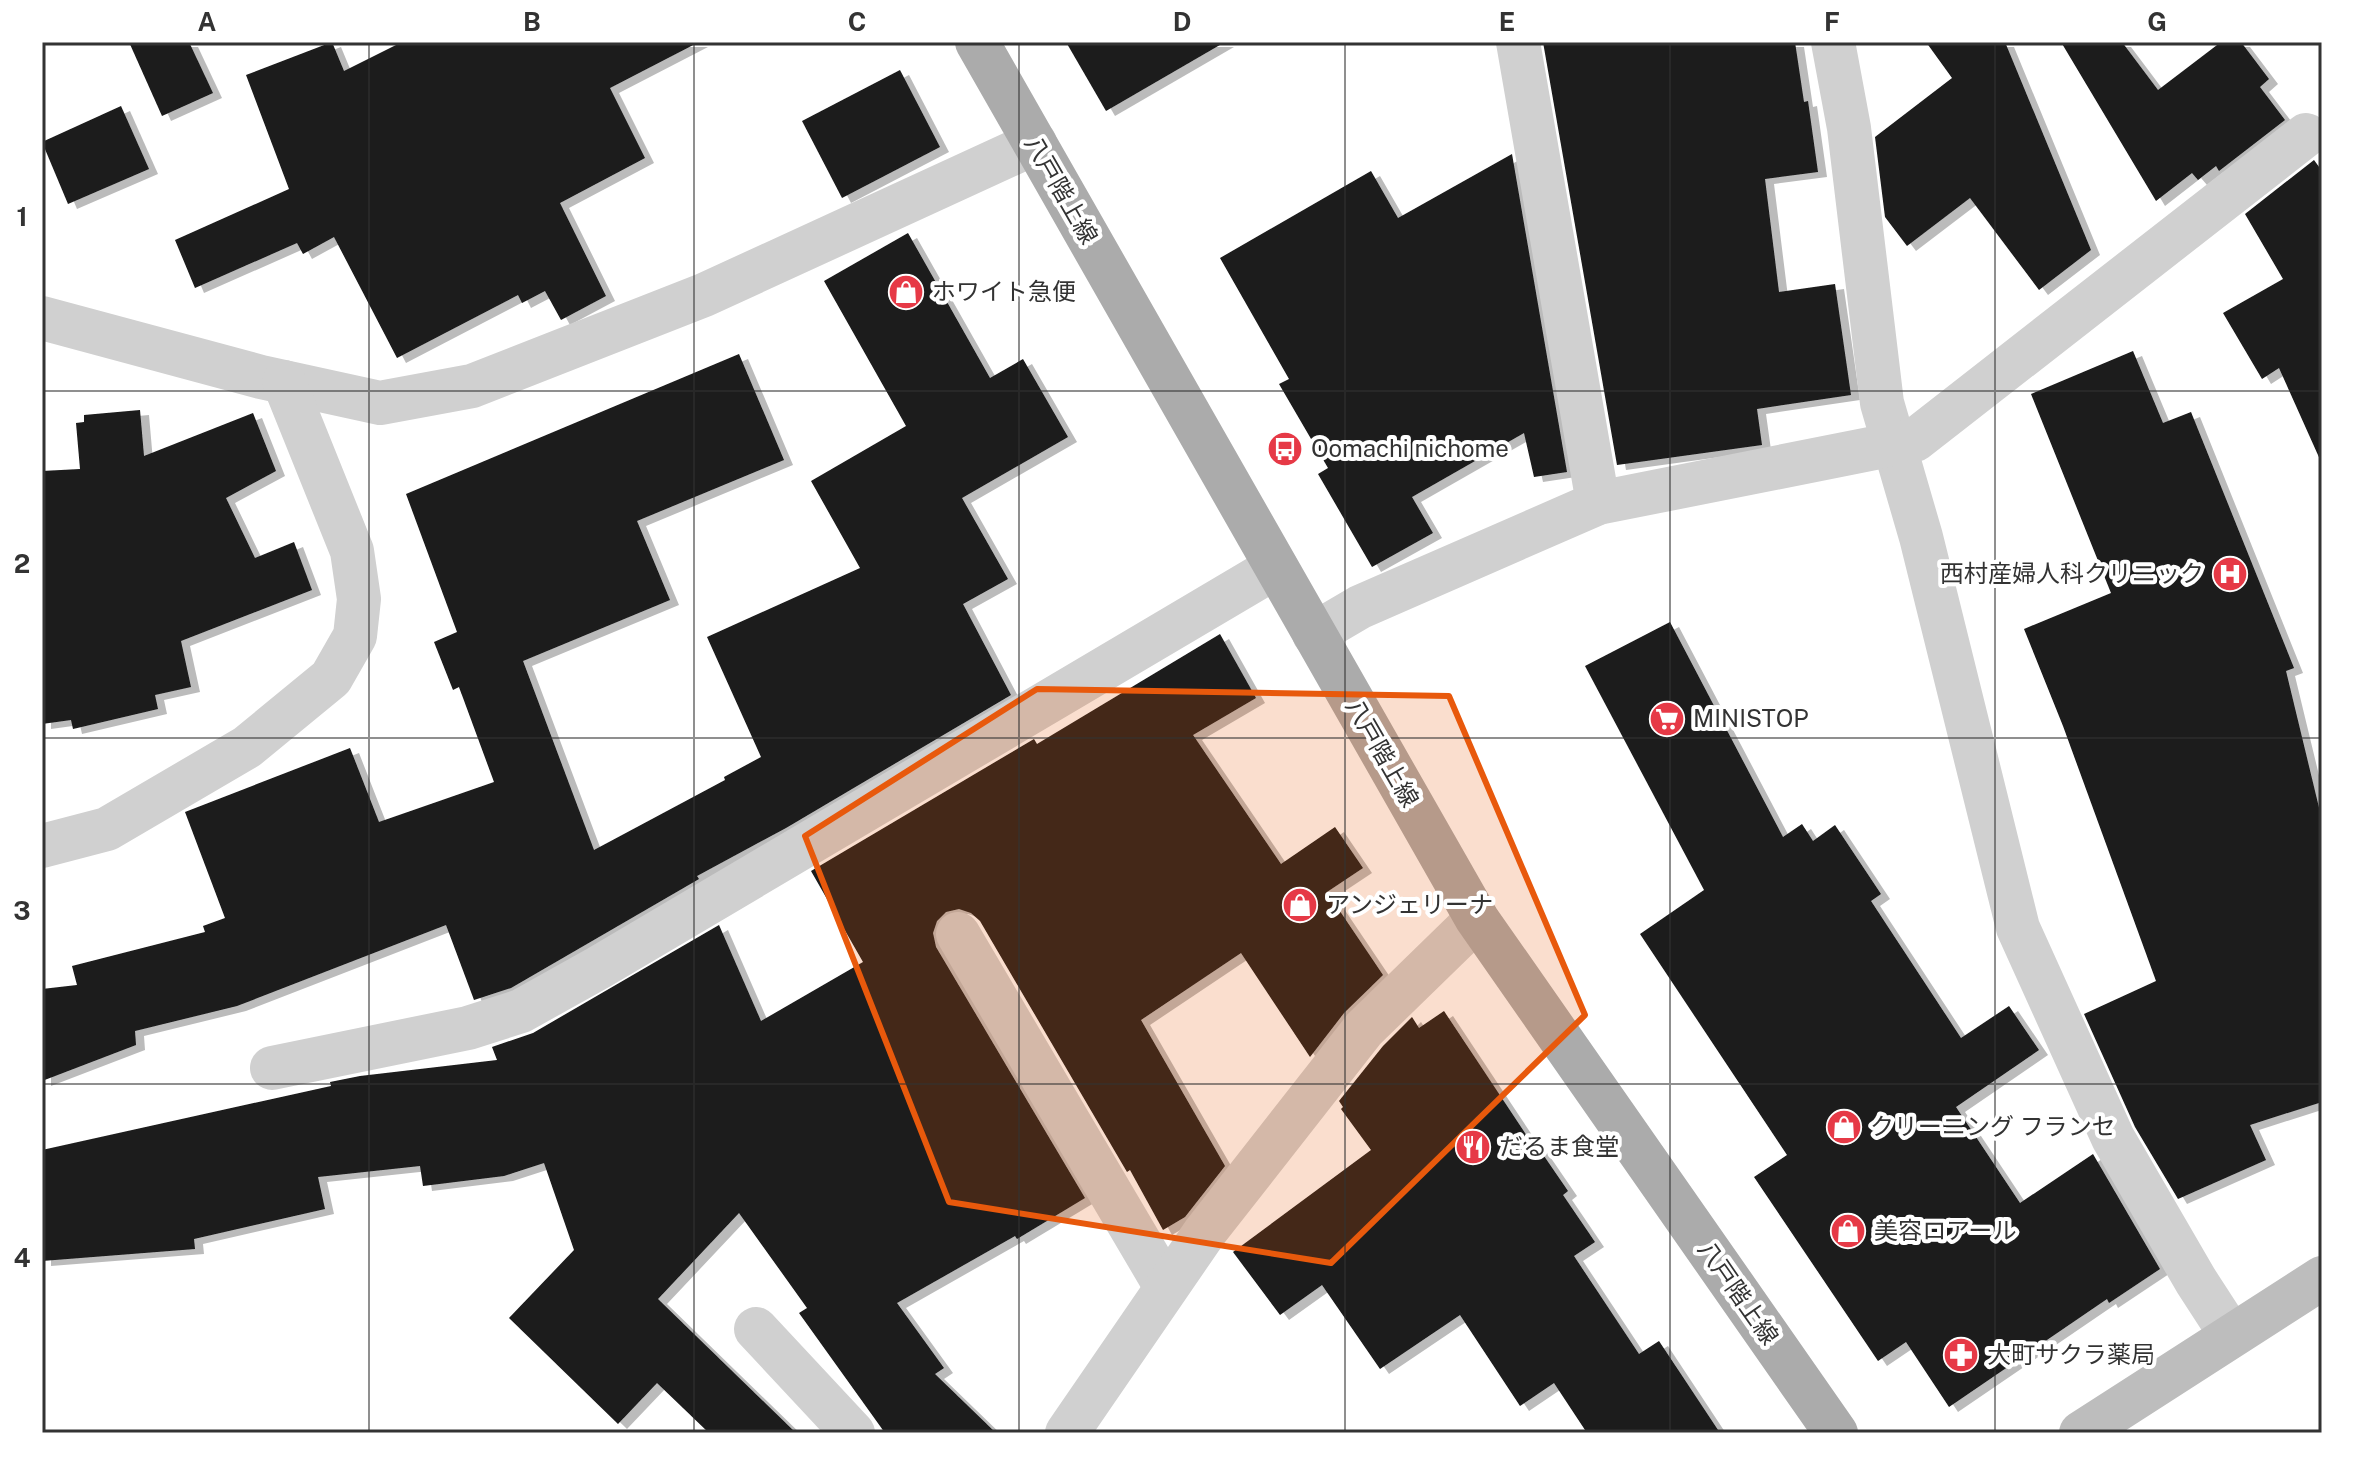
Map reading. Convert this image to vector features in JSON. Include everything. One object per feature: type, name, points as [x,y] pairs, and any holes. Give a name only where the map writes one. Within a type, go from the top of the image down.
[{"type":"main road","name":"八戸階上線","points":[[977,42],[1477,919],[1836,1433]]},
{"type":"street","points":[[1518,42],[1598,503]]},
{"type":"street","points":[[1833,42],[1849,128],[1882,403],[1921,537],[2018,928],[2113,1138],[2231,1335]]},
{"type":"street","points":[[1314,634],[1360,607],[1598,503],[1915,440],[2306,135]]},
{"type":"street","points":[[42,318],[284,382],[380,403],[472,386],[704,295],[1035,143]]},
{"type":"street","points":[[42,846],[107,829],[247,747],[331,678],[355,636],[359,599],[352,551],[284,382]]},
{"type":"street","points":[[272,1068],[468,1028],[521,1011],[1276,567]]},
{"type":"street","points":[[1067,1433],[1205,1232],[1364,1029],[1477,919]]},
{"type":"street","points":[[958,934],[1166,1287]]},
{"type":"street","points":[[2081,1433],[2322,1278]]},
{"type":"street","points":[[756,1329],[853,1433]]},
{"type":"highlighted area","points":[[1037,689],[1449,696],[1585,1015],[1331,1263],[949,1202],[805,836]]},
{"type":"building","points":[[129,42],[189,42],[213,93],[162,116]]},
{"type":"building","points":[[332,42],[344,71],[402,42],[699,42],[610,88],[645,158],[560,203],[606,296],[561,320],[545,291],[522,303],[518,295],[397,358],[334,237],[303,254],[297,243],[195,288],[175,240],[289,189],[246,75]]},
{"type":"building","points":[[1066,42],[1225,42],[1106,111]]},
{"type":"building","points":[[1543,42],[1795,42],[1804,102],[1808,101],[1818,172],[1765,179],[1779,292],[1835,284],[1851,395],[1757,409],[1762,445],[1617,465]]},
{"type":"building","points":[[1926,42],[2005,42],[2091,250],[2039,290],[1970,198],[1907,246],[1885,217],[1875,137],[1952,78]]},
{"type":"building","points":[[2061,42],[2122,42],[2158,90],[2221,42],[2241,42],[2269,79],[2260,87],[2285,120],[2219,171],[2216,166],[2198,180],[2192,173],[2156,201]]},
{"type":"building","points":[[900,70],[940,147],[842,198],[802,121]]},
{"type":"building","points":[[121,106],[149,169],[68,204],[42,142]]},
{"type":"building","points":[[1512,154],[1567,472],[1534,477],[1524,433],[1412,497],[1433,533],[1372,567],[1318,474],[1328,468],[1279,384],[1289,379],[1220,258],[1371,171],[1398,218]]},
{"type":"building","points":[[2314,160],[2322,171],[2322,464],[2279,368],[2262,379],[2223,313],[2283,279],[2245,214]]},
{"type":"building","points":[[908,233],[990,378],[1023,359],[1068,437],[962,498],[1008,579],[963,604],[1011,695],[786,828],[697,876],[699,879],[511,988],[474,1000],[446,925],[237,1006],[135,1031],[136,1045],[42,1081],[42,989],[77,985],[72,966],[205,932],[203,926],[225,918],[185,812],[350,748],[379,822],[494,782],[459,687],[453,690],[434,642],[457,632],[406,494],[739,354],[784,460],[637,521],[670,600],[523,661],[594,850],[725,780],[724,777],[761,757],[707,637],[860,568],[811,481],[906,426],[824,281]]},
{"type":"building","points":[[2133,351],[2163,423],[2191,412],[2294,668],[2286,671],[2322,820],[2322,1102],[2250,1125],[2266,1160],[2178,1199],[2135,1127],[2084,1014],[2156,981],[2063,726],[2024,629],[2111,593],[2031,394]]},
{"type":"building","points":[[140,410],[144,456],[253,413],[276,471],[226,498],[255,558],[294,542],[312,590],[181,641],[191,687],[155,695],[158,709],[73,729],[71,720],[42,724],[42,471],[80,469],[76,423],[84,422],[84,415]]},
{"type":"building","points":[[1670,622],[1783,837],[1802,824],[1813,841],[1835,825],[1881,894],[1871,901],[1961,1038],[2009,1006],[2039,1050],[1956,1107],[2020,1203],[2093,1154],[2160,1269],[2109,1303],[2107,1299],[1949,1407],[1906,1342],[1878,1361],[1754,1177],[1787,1155],[1640,934],[1704,890],[1585,666]]},
{"type":"building","points":[[1220,634],[1256,698],[1193,735],[1281,864],[1335,827],[1363,868],[1327,892],[1383,975],[1344,1013],[1310,1057],[1241,953],[1141,1020],[1225,1166],[1185,1217],[1163,1230],[980,921],[971,913],[959,909],[946,912],[937,921],[933,933],[936,947],[1085,1198],[1017,1239],[1015,1236],[897,1303],[944,1368],[935,1374],[996,1433],[885,1433],[799,1313],[807,1308],[739,1213],[658,1299],[796,1433],[709,1433],[657,1383],[618,1424],[509,1318],[574,1250],[544,1163],[504,1176],[423,1186],[420,1166],[318,1177],[325,1209],[194,1239],[195,1249],[42,1261],[42,1150],[331,1086],[330,1082],[360,1076],[497,1060],[492,1047],[533,1033],[719,925],[761,1021],[863,962],[811,871],[1034,739],[1037,744]]},
{"type":"building","points":[[1444,1011],[1531,1142],[1533,1140],[1568,1191],[1563,1195],[1595,1242],[1574,1256],[1639,1354],[1659,1341],[1720,1433],[1587,1433],[1554,1383],[1520,1406],[1460,1315],[1380,1369],[1322,1285],[1280,1315],[1233,1252],[1371,1150],[1341,1109],[1343,1107],[1339,1101],[1383,1046],[1412,1017],[1419,1028]]},
{"type":"place","name":"ホワイト急便","points":[[906,292]]},
{"type":"place","name":"Oomachi nichome","points":[[1285,449]]},
{"type":"place","name":"西村産婦人科クリニック","points":[[2230,574]]},
{"type":"place","name":"MINISTOP","points":[[1667,719]]},
{"type":"place","name":"アンジェリーナ","points":[[1300,905]]},
{"type":"place","name":"クリーニング フランセ","points":[[1844,1127]]},
{"type":"place","name":"だるま食堂","points":[[1473,1147]]},
{"type":"place","name":"美容ロアール","points":[[1848,1231]]},
{"type":"place","name":"大町サクラ薬局","points":[[1961,1355]]}]
